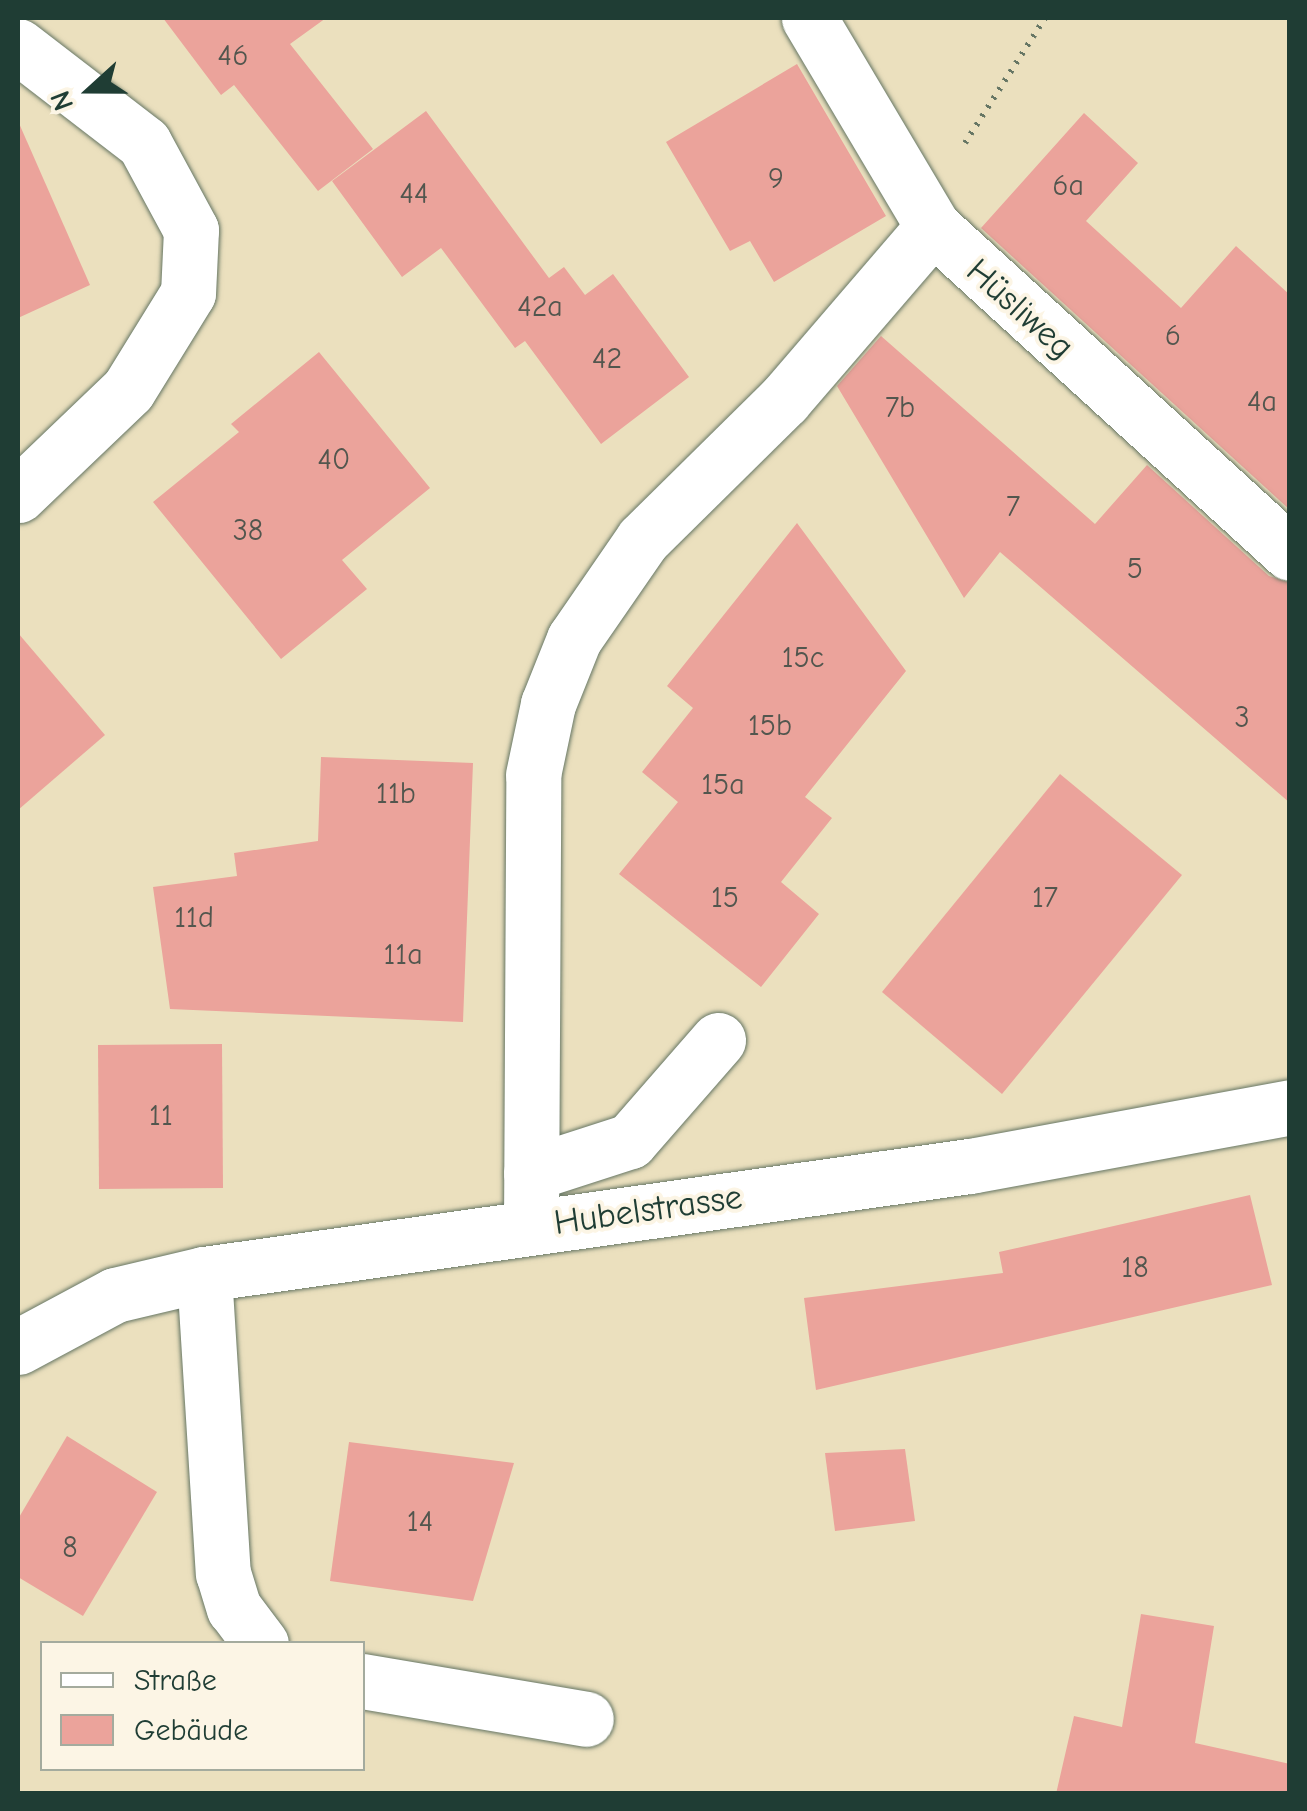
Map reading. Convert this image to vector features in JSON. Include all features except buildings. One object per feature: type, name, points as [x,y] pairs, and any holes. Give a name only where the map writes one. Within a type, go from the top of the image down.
[{"type":"street","name":"Hüsliweg","points":[[810,18],[927,219],[1290,553]]},
{"type":"street","points":[[18,46],[144,142],[190,230],[188,293],[128,390],[18,495]]},
{"type":"street","points":[[531,1227],[533,775],[548,704],[574,639],[643,539],[784,400],[927,219]]},
{"type":"street","points":[[530,1173],[630,1141],[718,1040]]},
{"type":"street","name":"Hubelstrasse","points":[[18,1346],[115,1295],[204,1274],[970,1166],[1290,1107]]},
{"type":"street","points":[[204,1274],[223,1573],[234,1608],[259,1641]]},
{"type":"street","points":[[18,1309],[115,1295]]},
{"type":"street","points":[[365,1681],[586,1718]]},
{"type":"path","points":[[927,219],[1045,18]]}]
